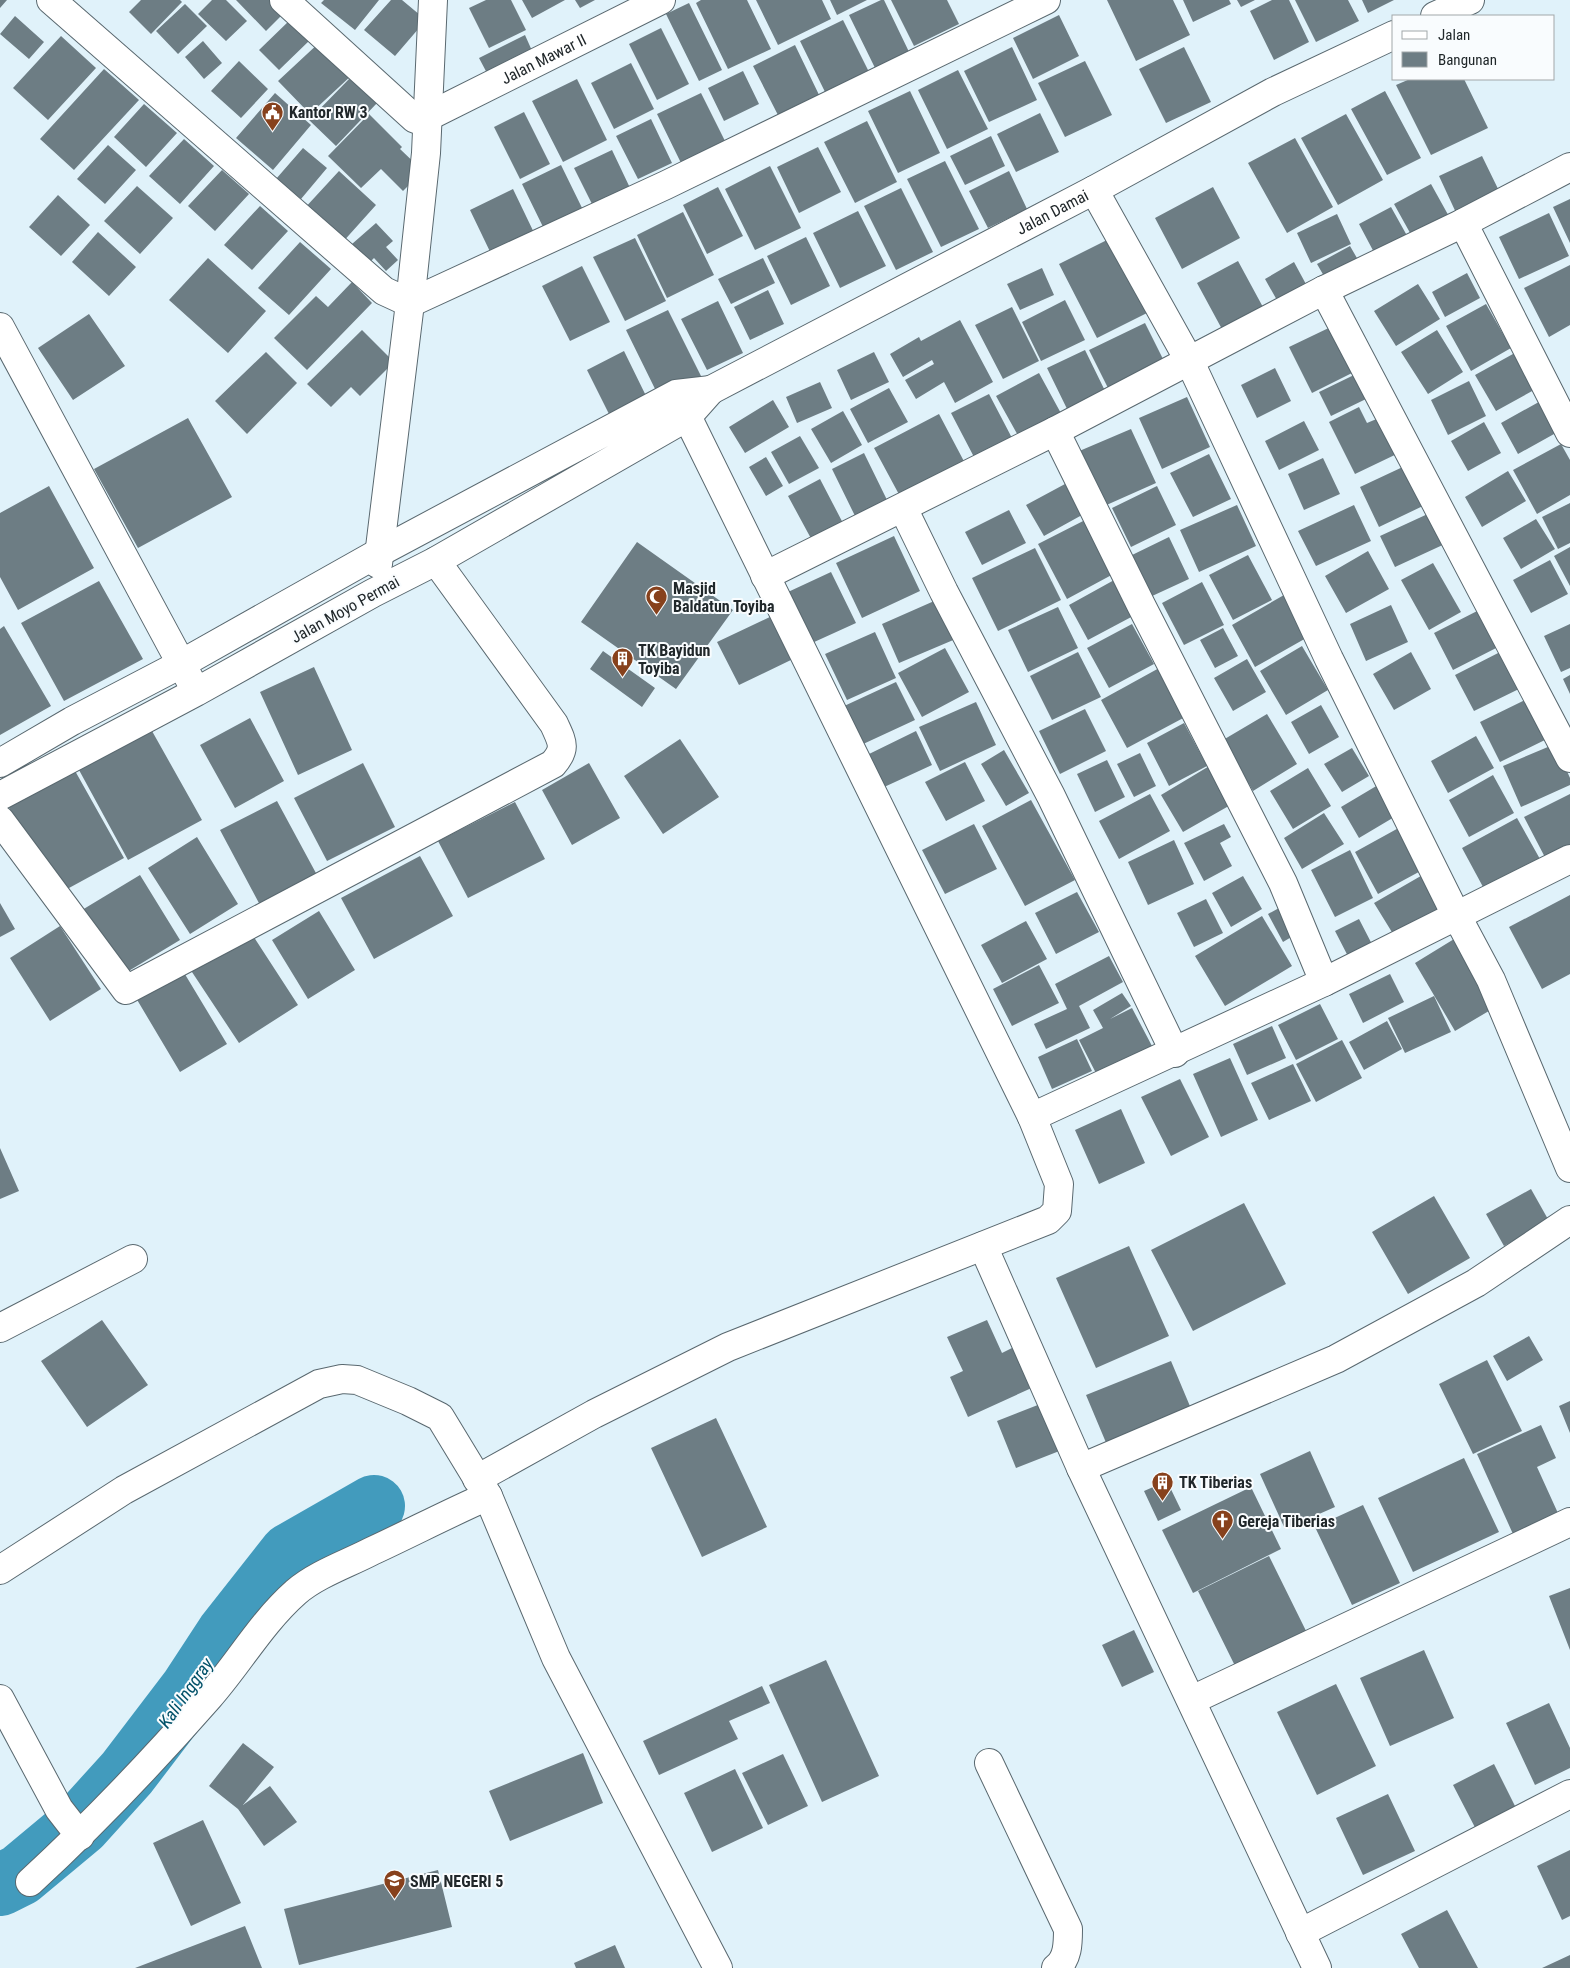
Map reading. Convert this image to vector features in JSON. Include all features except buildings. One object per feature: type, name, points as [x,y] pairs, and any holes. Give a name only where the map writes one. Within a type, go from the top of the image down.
[{"type":"street","points":[[51,0],[384,291],[410,304]]},
{"type":"street","points":[[284,0],[415,120],[426,120]]},
{"type":"street","points":[[373,593],[380,552],[410,304],[426,153],[426,120],[433,0]]},
{"type":"street","name":"Jalan Mawar II","points":[[426,120],[661,0]]},
{"type":"street","points":[[410,304],[666,185],[1046,0]]},
{"type":"street","points":[[1437,15],[1470,0]]},
{"type":"street","name":"Jalan Damai","points":[[682,406],[1094,190],[1273,92],[1392,36]]},
{"type":"street","points":[[765,576],[1055,431],[1190,362],[1324,290],[1463,223],[1570,167]]},
{"type":"street","points":[[1094,190],[1190,362],[1328,659],[1491,980],[1570,1168]]},
{"type":"street","points":[[1463,223],[1570,433]]},
{"type":"street","points":[[1324,290],[1570,758]]},
{"type":"street","points":[[0,327],[196,692]]},
{"type":"street","points":[[30,1882],[209,1697],[238,1663],[254,1638],[296,1592],[314,1579],[427,1523],[594,1414],[728,1347],[1048,1220],[1057,1210],[1059,1184],[1032,1117],[682,406]]},
{"type":"street","name":"Jalan Moyo Permai","points":[[0,763],[380,552],[682,406]]},
{"type":"street","name":"Jalan Moyo Permai","points":[[0,796],[196,692],[373,593],[436,561],[682,406]]},
{"type":"street","points":[[1055,431],[1141,605],[1283,883],[1324,982]]},
{"type":"street","points":[[903,508],[944,592],[1051,796],[1175,1053]]},
{"type":"street","points":[[0,820],[126,990],[553,764],[561,755],[562,744],[554,724],[436,561]]},
{"type":"street","points":[[1032,1117],[1175,1053],[1324,982],[1458,917],[1570,859]]},
{"type":"street","points":[[1081,1468],[1336,1358],[1476,1283],[1570,1220]]},
{"type":"street","points":[[983,1246],[1081,1468],[1317,1968]]},
{"type":"street","points":[[0,1328],[133,1259]]},
{"type":"street","points":[[0,1570],[124,1490],[319,1384],[342,1379],[357,1380],[408,1401],[440,1417],[483,1487],[556,1658],[718,1968]]},
{"type":"street","points":[[1192,1700],[1570,1522]]},
{"type":"street","points":[[0,1699],[59,1809],[78,1834]]},
{"type":"street","points":[[989,1763],[1068,1929],[1068,1947],[1060,1965],[1056,1968]]},
{"type":"street","points":[[1300,1933],[1570,1794]]},
{"type":"waterway","name":"Kali Inggray","points":[[0,1885],[20,1875],[80,1825],[127,1773],[191,1689],[227,1634],[290,1554],[374,1506]]},
{"type":"place","name":"Kantor RW 3","points":[[273,131]]},
{"type":"place","name":"Masjid Baldatun Toyiba","points":[[657,616]]},
{"type":"place","name":"TK Bayidun Toyiba","points":[[622,678]]},
{"type":"place","name":"TK Tiberias","points":[[1163,1501]]},
{"type":"place","name":"Gereja Tiberias","points":[[1222,1540]]},
{"type":"place","name":"SMP NEGERI 5","points":[[394,1900]]}]
